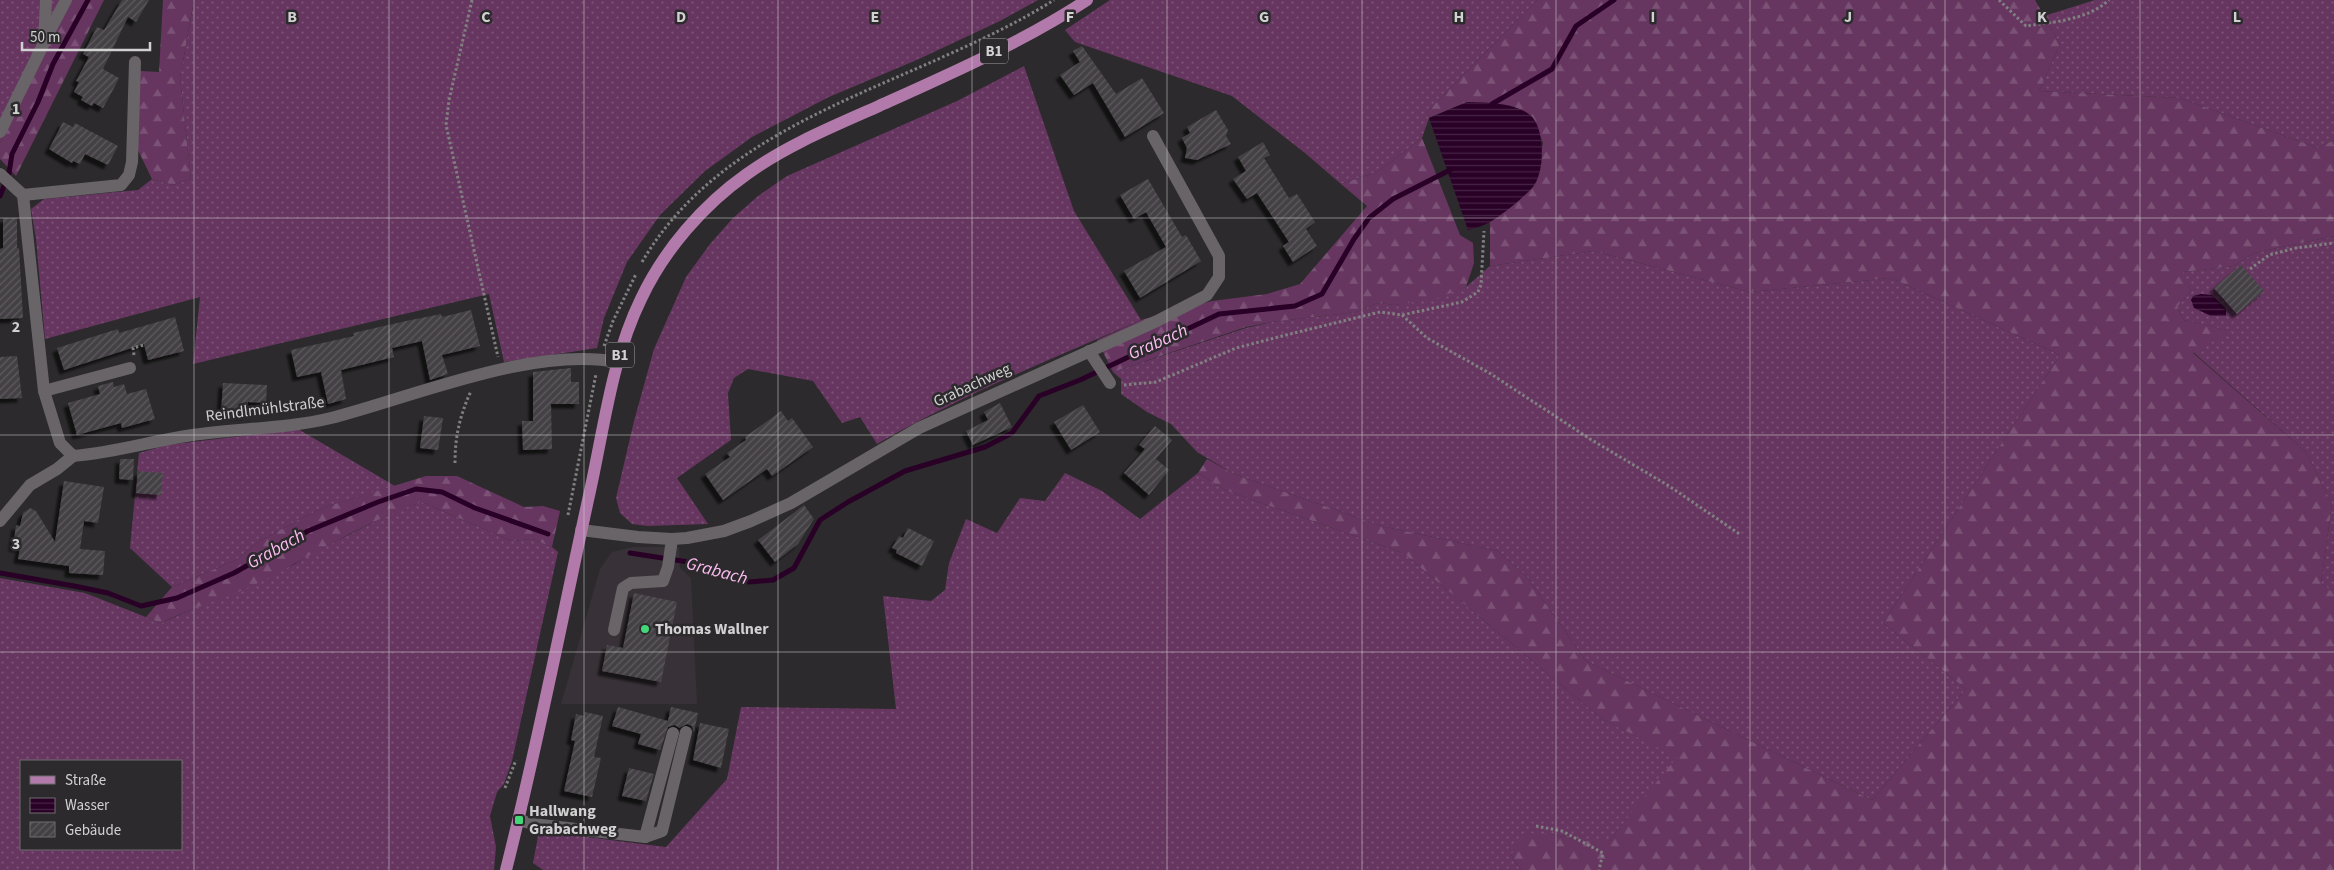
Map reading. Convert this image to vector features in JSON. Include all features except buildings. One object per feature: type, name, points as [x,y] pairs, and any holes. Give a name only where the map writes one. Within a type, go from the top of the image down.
[{"type":"main road","name":"B1","points":[[506,870],[540,732],[581,530],[618,362],[641,298],[662,263],[713,201],[748,173],[804,140],[898,98],[1052,23],[1086,0]]},
{"type":"street","points":[[44,43],[46,0]]},
{"type":"street","points":[[0,132],[66,0]]},
{"type":"street","points":[[23,195],[120,185],[129,175],[132,162],[135,62]]},
{"type":"street","name":"Grabachweg","points":[[581,530],[672,545],[687,538],[724,531],[791,503],[919,428],[1157,321],[1207,295],[1219,278],[1219,256],[1154,136]]},
{"type":"street","points":[[0,174],[23,195],[44,391],[60,443],[73,456],[57,469],[30,485],[0,521]]},
{"type":"street","points":[[1089,351],[1108,379]]},
{"type":"street","name":"Reindlmühlstraße","points":[[73,456],[93,454],[164,439],[227,430],[283,426],[329,418],[501,369],[566,359],[600,358],[618,362]]},
{"type":"street","points":[[44,391],[130,368]]},
{"type":"street","points":[[614,630],[623,588],[631,583],[663,581],[672,545]]},
{"type":"street","points":[[519,820],[543,825],[645,837],[662,831],[686,732]]},
{"type":"street","points":[[645,837],[673,733]]},
{"type":"path","points":[[472,0],[449,100],[446,125],[501,369]]},
{"type":"path","points":[[567,521],[600,358],[613,321],[630,283],[652,247],[677,214],[712,179],[746,153],[789,127],[989,36],[1054,0]]},
{"type":"path","points":[[2000,0],[2026,26],[2069,20],[2100,8],[2108,0]]},
{"type":"path","points":[[1108,379],[1137,385],[1156,382],[1236,348],[1380,312],[1402,315],[1462,302],[1478,292],[1481,284],[1484,231]]},
{"type":"path","points":[[2250,269],[2269,255],[2296,248],[2334,243]]},
{"type":"path","points":[[1402,315],[1427,338],[1491,374],[1590,439],[1670,486],[1741,535]]},
{"type":"path","points":[[455,463],[455,436],[460,417],[478,376]]},
{"type":"path","points":[[506,788],[517,757]]},
{"type":"path","points":[[1536,826],[1562,830],[1604,853],[1599,870]]},
{"type":"shaded area","points":[[633,547],[679,547],[680,568],[691,578],[697,704],[561,704],[600,569],[612,552]]},
{"type":"green space","points":[[0,0],[67,0],[0,143]]},
{"type":"green space","points":[[67,0],[104,0],[16,176],[0,159],[0,143]]},
{"type":"green space","points":[[163,0],[194,0],[180,78],[191,179],[173,185],[152,179],[136,146],[140,71],[159,72]]},
{"type":"green space","points":[[194,0],[1038,0],[1000,21],[919,59],[829,97],[752,137],[705,171],[660,215],[627,262],[604,318],[597,348],[504,362],[489,294],[193,364],[200,297],[45,339],[36,239],[31,209],[44,199],[138,190],[152,179],[173,185],[191,179],[180,78]]},
{"type":"green space","points":[[1110,0],[1537,0],[1427,112],[1429,118],[1422,138],[1377,172],[1341,184],[1305,153],[1232,96],[1075,42],[1065,30]]},
{"type":"green space","points":[[1537,0],[2035,0],[2060,44],[2039,91],[2180,98],[2318,148],[2334,140],[2334,236],[2254,253],[2234,266],[2183,272],[2191,291],[2177,307],[2184,320],[2232,331],[2193,353],[2306,452],[2332,504],[2321,583],[2334,593],[2334,870],[1521,870],[1511,855],[1524,833],[1551,834],[1581,841],[1609,841],[1677,757],[1602,719],[1403,553],[1225,490],[1198,473],[1207,459],[1234,474],[1381,526],[1498,551],[1527,577],[1586,661],[1872,800],[1966,689],[1883,623],[2060,355],[1891,278],[1750,292],[1594,251],[1490,266],[1490,222],[1533,187],[1543,143],[1533,118],[1518,109],[1467,102],[1429,118],[1427,112]]},
{"type":"green space","points":[[2095,0],[2334,0],[2334,140],[2318,148],[2180,98],[2039,91],[2060,44],[2044,16]]},
{"type":"green space","points":[[1024,66],[1074,211],[1141,320],[941,409],[877,444],[860,417],[842,423],[813,381],[748,369],[734,378],[728,393],[731,440],[677,478],[708,524],[648,526],[632,524],[620,513],[616,498],[634,421],[654,349],[686,277],[710,244],[733,218],[758,196],[787,176],[957,101]]},
{"type":"green space","points":[[1422,138],[1460,235],[1473,243],[1474,263],[1466,287],[1435,299],[1395,305],[1377,303],[1356,312],[1246,327],[1113,372],[1097,340],[1141,320],[1212,301],[1267,294],[1300,284],[1367,206],[1341,184],[1377,172]]},
{"type":"green space","points":[[2334,236],[2334,593],[2321,583],[2332,504],[2306,452],[2193,352],[2231,331],[2184,320],[2177,307],[2191,291],[2182,272],[2234,266],[2254,253]]},
{"type":"green space","points":[[1594,251],[1750,292],[1891,278],[2060,355],[1883,623],[1966,689],[1872,800],[1586,661],[1527,577],[1498,551],[1381,526],[1234,474],[1197,452],[1171,424],[1147,412],[1121,394],[1121,379],[1113,372],[1246,328],[1272,322],[1356,312],[1377,303],[1396,305],[1466,287],[1490,266]]},
{"type":"green space","points":[[298,429],[395,486],[328,506],[258,542],[236,560],[172,587],[130,548],[139,453],[167,445]]},
{"type":"green space","points":[[1065,473],[1102,491],[1140,519],[1198,473],[1225,490],[1403,553],[1602,719],[1678,757],[1609,841],[1581,841],[1551,834],[1511,855],[1521,870],[543,870],[533,863],[539,831],[666,847],[727,779],[741,707],[896,709],[883,596],[931,601],[945,590],[949,563],[966,519],[997,533],[1020,498],[1045,501]]},
{"type":"green space","points":[[426,476],[457,476],[524,507],[543,506],[560,511],[552,547],[532,539],[512,541],[422,502],[360,529],[236,593],[161,623],[146,617],[172,587],[236,560],[258,542],[300,519],[328,506]]},
{"type":"green space","points":[[422,502],[512,541],[532,539],[552,547],[558,552],[512,761],[504,784],[497,792],[490,816],[496,847],[494,870],[0,870],[0,578],[85,593],[161,623],[295,564],[314,552],[398,510]]},
{"type":"water","points":[[1467,102],[1502,104],[1512,106],[1527,113],[1533,118],[1540,133],[1542,153],[1539,173],[1532,188],[1495,219],[1485,225],[1468,230],[1429,118]]},
{"type":"water","points":[[2201,294],[2212,295],[2226,309],[2226,316],[2211,316],[2194,308],[2191,300],[2193,296]]},
{"type":"waterway","points":[[0,196],[9,173],[12,154],[38,102],[53,64],[88,0]]},
{"type":"waterway","name":"Grabach","points":[[1492,104],[1552,69],[1576,26],[1614,0]]},
{"type":"waterway","name":"Grabach","points":[[630,553],[695,563],[719,576],[749,582],[773,580],[794,568],[820,520],[848,502],[905,471],[985,447],[1012,433],[1039,396],[1080,380],[1219,314],[1295,306],[1322,294],[1354,239],[1369,218],[1393,199],[1452,169]]},
{"type":"waterway","name":"Grabach","points":[[0,573],[108,593],[141,606],[177,598],[234,573],[308,531],[378,502],[416,489],[442,492],[475,508],[548,534]]},
{"type":"place","name":"Thomas Wallner","points":[[645,629]]},
{"type":"place","name":"Hallwang Grabachweg","points":[[519,820]]}]
